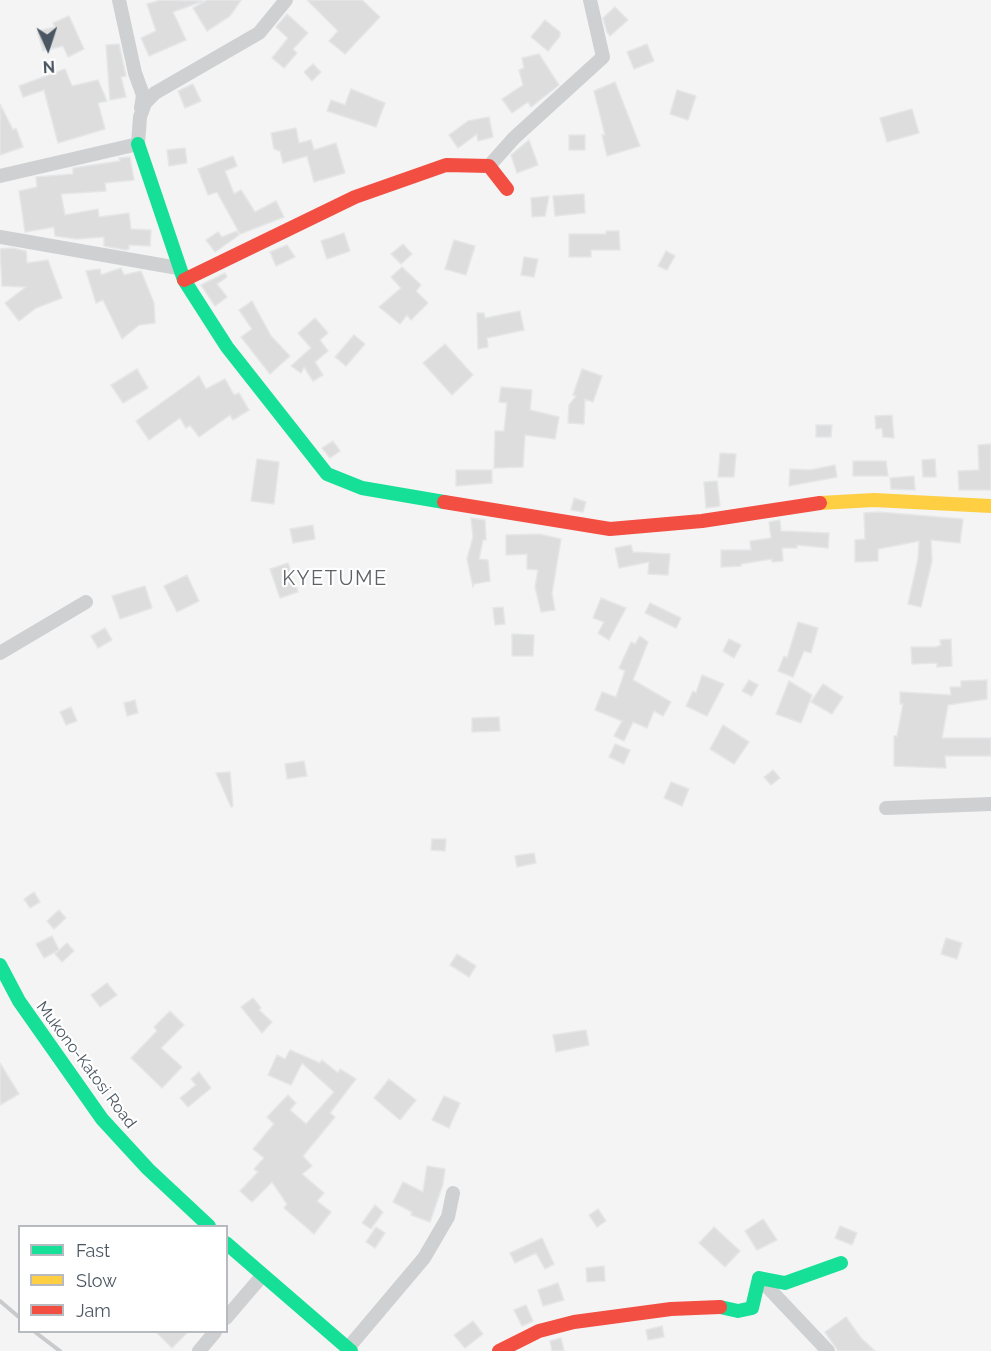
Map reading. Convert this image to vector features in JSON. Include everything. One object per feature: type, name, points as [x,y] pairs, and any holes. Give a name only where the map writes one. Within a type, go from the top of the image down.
[{"type":"street","points":[[119,0],[135,73],[143,95],[138,144],[181,274],[227,347],[327,474],[352,485],[610,529],[702,521],[803,504],[874,500],[991,506]]},
{"type":"street","points":[[140,117],[145,103],[155,93],[258,33],[286,0]]},
{"type":"street","points":[[0,237],[181,274],[355,197],[446,165],[489,166],[514,138],[603,57],[590,0]]},
{"type":"street","points":[[0,176],[138,144]]},
{"type":"street","points":[[489,166],[507,189]]},
{"type":"street","points":[[0,653],[86,602]]},
{"type":"street","points":[[886,807],[991,804]]},
{"type":"street","name":"Mukono-Katosi Road","points":[[0,965],[19,1001],[102,1119],[148,1169],[207,1225]]},
{"type":"street","points":[[228,1245],[349,1349],[424,1258],[448,1217],[453,1193]]},
{"type":"street","points":[[759,1278],[784,1283],[841,1263]]},
{"type":"street","points":[[228,1316],[262,1275]]},
{"type":"street","points":[[499,1351],[539,1331],[574,1322],[671,1309],[717,1306],[738,1311],[752,1308],[759,1278]]},
{"type":"street","points":[[759,1278],[828,1351]]},
{"type":"street","points":[[199,1351],[214,1333]]},
{"type":"building","points":[[161,0],[203,1],[173,12],[186,40],[149,56],[141,38],[156,31],[147,4]]},
{"type":"building","points":[[207,0],[241,0],[230,16],[207,31],[193,8]]},
{"type":"building","points":[[307,0],[362,0],[380,17],[345,54],[329,41],[338,31]]},
{"type":"building","points":[[615,7],[628,20],[610,36],[603,18]]},
{"type":"building","points":[[287,14],[308,33],[293,49],[297,53],[284,68],[272,58],[288,38],[276,27]]},
{"type":"building","points":[[69,16],[84,49],[68,57],[63,46],[43,51],[37,31],[55,27],[53,23]]},
{"type":"building","points":[[545,20],[560,32],[560,36],[548,51],[531,37]]},
{"type":"building","points":[[119,44],[126,76],[121,77],[126,97],[110,100],[106,45]]},
{"type":"building","points":[[647,44],[654,61],[634,69],[627,52]]},
{"type":"building","points":[[539,54],[559,85],[531,107],[528,102],[512,113],[502,99],[523,85],[519,70],[524,68],[522,58]]},
{"type":"building","points":[[313,64],[321,72],[312,81],[304,72]]},
{"type":"building","points":[[65,69],[72,86],[98,80],[107,101],[98,103],[105,129],[58,143],[44,90],[23,97],[19,86]]},
{"type":"building","points":[[615,82],[640,146],[607,156],[602,135],[605,135],[594,91]]},
{"type":"building","points":[[193,84],[201,101],[185,108],[178,91]]},
{"type":"building","points":[[351,89],[385,103],[376,127],[327,111],[331,100],[345,105]]},
{"type":"building","points":[[677,90],[696,96],[688,120],[670,114]]},
{"type":"building","points":[[0,104],[13,130],[16,128],[23,147],[0,155]]},
{"type":"building","points":[[912,109],[919,133],[887,142],[880,118]]},
{"type":"building","points":[[489,117],[493,137],[478,141],[477,134],[458,148],[449,135],[468,121]]},
{"type":"building","points":[[296,128],[299,143],[311,140],[314,150],[336,143],[345,173],[314,182],[307,156],[283,163],[280,151],[274,149],[271,133]]},
{"type":"building","points":[[569,135],[585,135],[585,150],[569,150]]},
{"type":"building","points":[[529,140],[538,165],[517,173],[511,155]]},
{"type":"building","points":[[185,148],[187,163],[169,166],[167,150]]},
{"type":"building","points":[[233,156],[237,166],[225,171],[234,194],[241,190],[255,212],[276,201],[284,217],[240,234],[217,192],[208,195],[198,169]]},
{"type":"building","points":[[130,157],[134,180],[105,183],[106,191],[61,194],[65,215],[98,209],[99,217],[129,213],[131,229],[151,230],[150,246],[129,245],[129,249],[126,250],[104,246],[104,237],[76,239],[55,236],[54,227],[25,232],[19,191],[37,187],[36,177],[73,174],[73,168],[120,161],[119,158]]},
{"type":"building","points":[[584,194],[585,213],[555,216],[553,196]]},
{"type":"building","points":[[549,196],[545,216],[532,217],[531,198]]},
{"type":"building","points":[[237,231],[239,235],[215,252],[206,240],[218,232],[222,237]]},
{"type":"building","points":[[606,231],[619,231],[620,250],[591,250],[591,257],[569,257],[569,234],[606,234]]},
{"type":"building","points":[[344,233],[350,251],[327,259],[321,241]]},
{"type":"building","points":[[454,240],[475,246],[466,275],[445,269]]},
{"type":"building","points":[[403,244],[412,254],[401,264],[391,254]]},
{"type":"building","points":[[287,245],[295,257],[276,266],[270,252]]},
{"type":"building","points":[[12,248],[26,251],[27,263],[48,260],[62,298],[36,308],[19,321],[5,303],[26,287],[2,286],[0,249]]},
{"type":"building","points":[[666,251],[675,256],[667,270],[658,266]]},
{"type":"building","points":[[524,257],[538,259],[534,277],[521,275]]},
{"type":"building","points":[[402,267],[421,285],[416,291],[428,303],[411,320],[407,315],[400,324],[379,307],[401,288],[391,277]]},
{"type":"building","points":[[121,268],[124,275],[141,271],[154,303],[155,323],[139,325],[122,339],[103,300],[96,303],[86,271],[100,269],[101,275]]},
{"type":"building","points":[[225,273],[227,277],[217,284],[227,297],[215,306],[201,285]]},
{"type":"building","points":[[252,301],[271,336],[290,356],[270,374],[241,337],[252,329],[239,310]]},
{"type":"building","points":[[520,311],[524,330],[487,338],[488,347],[478,349],[477,313],[484,313],[485,318]]},
{"type":"building","points":[[315,318],[328,333],[320,340],[328,351],[315,362],[323,375],[313,381],[304,367],[301,373],[291,366],[311,348],[298,333]]},
{"type":"building","points":[[354,335],[365,344],[346,366],[335,357]]},
{"type":"building","points":[[445,344],[473,375],[452,395],[423,363]]},
{"type":"building","points":[[137,369],[148,388],[123,403],[111,385]]},
{"type":"building","points":[[582,369],[602,376],[593,402],[585,399],[584,424],[568,423],[569,405],[576,396],[573,395]]},
{"type":"building","points":[[199,376],[206,389],[225,379],[234,395],[239,393],[249,410],[233,420],[230,415],[199,437],[190,425],[186,428],[180,418],[149,440],[136,421]]},
{"type":"building","points":[[501,387],[532,390],[530,410],[559,417],[555,439],[525,435],[523,467],[494,468],[495,431],[504,431],[507,403],[499,402]]},
{"type":"building","points":[[892,415],[894,438],[883,437],[882,428],[876,429],[875,416]]},
{"type":"building","points":[[816,425],[832,425],[831,437],[816,437]]},
{"type":"building","points":[[333,441],[340,451],[330,458],[322,448]]},
{"type":"building","points":[[991,444],[991,490],[959,490],[958,471],[979,470],[978,445]]},
{"type":"building","points":[[720,453],[736,454],[734,477],[718,477]]},
{"type":"building","points":[[257,459],[279,462],[274,504],[251,501]]},
{"type":"building","points":[[935,459],[936,477],[923,477],[922,460]]},
{"type":"building","points":[[853,461],[886,461],[888,476],[853,476]]},
{"type":"building","points":[[835,465],[837,477],[789,486],[790,469],[810,470]]},
{"type":"building","points":[[456,470],[492,470],[492,483],[456,486]]},
{"type":"building","points":[[914,476],[915,490],[891,489],[890,478]]},
{"type":"building","points":[[717,481],[720,506],[706,508],[704,482]]},
{"type":"building","points":[[574,498],[586,502],[583,512],[571,510]]},
{"type":"building","points":[[878,512],[963,519],[960,543],[931,540],[932,561],[921,607],[908,604],[918,559],[919,541],[878,549],[878,561],[855,562],[855,540],[865,539],[864,513]]},
{"type":"building","points":[[471,518],[485,520],[486,540],[483,540],[479,559],[488,560],[490,581],[474,584],[473,587],[467,559],[473,537]]},
{"type":"building","points":[[780,520],[781,531],[829,533],[828,548],[797,545],[797,548],[782,548],[783,561],[772,562],[772,559],[741,564],[741,566],[721,567],[721,550],[751,550],[750,541],[771,538],[769,522]]},
{"type":"building","points":[[313,525],[315,539],[293,543],[290,529]]},
{"type":"building","points":[[539,534],[561,539],[552,593],[555,610],[541,612],[535,587],[538,570],[527,569],[527,554],[506,555],[506,535]]},
{"type":"building","points":[[631,545],[633,552],[670,554],[668,575],[648,574],[649,562],[619,568],[615,548]]},
{"type":"building","points":[[288,563],[298,592],[280,598],[270,569]]},
{"type":"building","points":[[187,575],[199,601],[177,612],[164,586]]},
{"type":"building","points":[[145,586],[152,608],[120,619],[112,596]]},
{"type":"building","points":[[601,598],[626,608],[609,640],[598,633],[604,622],[593,618]]},
{"type":"building","points":[[650,603],[681,618],[676,628],[645,613]]},
{"type":"building","points":[[503,607],[505,624],[495,625],[493,608]]},
{"type":"building","points":[[798,622],[818,628],[811,653],[804,651],[793,677],[778,671],[784,656],[787,658]]},
{"type":"building","points":[[105,628],[112,640],[98,648],[91,636]]},
{"type":"building","points":[[512,634],[534,635],[533,656],[512,656]]},
{"type":"building","points":[[640,636],[648,642],[633,680],[671,702],[663,716],[654,711],[647,728],[633,722],[624,741],[614,736],[622,721],[595,710],[602,692],[616,697],[625,671],[619,668],[631,642],[635,644]]},
{"type":"building","points":[[729,639],[741,645],[734,658],[723,651]]},
{"type":"building","points":[[951,639],[952,666],[937,667],[937,663],[912,664],[911,647],[936,647],[941,645],[940,640]]},
{"type":"building","points":[[702,675],[724,684],[707,716],[686,706],[693,691],[696,693]]},
{"type":"building","points":[[749,680],[758,685],[752,696],[742,691]]},
{"type":"building","points":[[987,680],[987,699],[948,705],[942,738],[991,738],[991,756],[945,756],[946,768],[894,766],[894,736],[897,736],[903,704],[900,704],[900,692],[951,695],[950,687],[961,687],[961,681]]},
{"type":"building","points":[[789,681],[812,695],[801,723],[776,714]]},
{"type":"building","points":[[823,684],[843,697],[832,714],[811,702]]},
{"type":"building","points":[[135,700],[138,713],[127,716],[124,703]]},
{"type":"building","points":[[71,707],[77,721],[66,725],[60,712]]},
{"type":"building","points":[[499,717],[500,731],[472,732],[472,718]]},
{"type":"building","points":[[723,725],[749,742],[734,764],[710,749]]},
{"type":"building","points":[[615,744],[630,750],[624,764],[609,757]]},
{"type":"building","points":[[304,761],[307,776],[287,779],[285,764]]},
{"type":"building","points":[[773,770],[780,778],[771,785],[764,777]]},
{"type":"building","points":[[230,772],[233,806],[231,807],[216,773]]},
{"type":"building","points":[[671,782],[689,789],[682,806],[664,798]]},
{"type":"building","points":[[432,839],[446,839],[445,851],[431,850]]},
{"type":"building","points":[[534,853],[536,863],[517,867],[515,856]]},
{"type":"building","points":[[34,892],[40,902],[30,908],[24,899]]},
{"type":"building","points":[[59,910],[66,918],[54,929],[47,921]]},
{"type":"building","points":[[52,936],[59,950],[44,958],[36,944]]},
{"type":"building","points":[[946,938],[962,943],[957,959],[941,954]]},
{"type":"building","points":[[67,943],[74,951],[62,962],[55,954]]},
{"type":"building","points":[[457,954],[476,966],[469,977],[450,965]]},
{"type":"building","points":[[107,983],[117,995],[100,1007],[91,995]]},
{"type":"building","points":[[253,998],[261,1008],[259,1010],[272,1022],[262,1033],[241,1007]]},
{"type":"building","points":[[170,1011],[184,1025],[161,1048],[182,1067],[162,1088],[131,1058],[157,1031],[154,1027]]},
{"type":"building","points":[[586,1030],[589,1045],[556,1052],[553,1035]]},
{"type":"building","points":[[290,1050],[320,1063],[322,1060],[338,1073],[340,1069],[356,1079],[330,1113],[335,1117],[303,1156],[312,1166],[302,1174],[324,1193],[317,1201],[331,1212],[314,1234],[284,1208],[287,1204],[272,1182],[252,1202],[240,1191],[258,1172],[254,1169],[264,1158],[253,1149],[274,1124],[267,1117],[288,1095],[296,1103],[290,1110],[306,1124],[334,1092],[302,1063],[291,1085],[268,1075],[277,1055],[285,1059]]},
{"type":"building","points":[[0,1063],[19,1094],[0,1105]]},
{"type":"building","points":[[199,1072],[211,1088],[188,1107],[180,1098],[196,1085],[191,1079]]},
{"type":"building","points":[[389,1079],[416,1100],[400,1120],[374,1098]]},
{"type":"building","points":[[444,1096],[460,1103],[449,1128],[432,1120]]},
{"type":"building","points":[[427,1166],[445,1169],[443,1184],[430,1222],[411,1215],[412,1212],[393,1202],[403,1182],[423,1192]]},
{"type":"building","points":[[375,1205],[383,1212],[371,1229],[362,1223]]},
{"type":"building","points":[[598,1209],[606,1221],[597,1227],[589,1215]]},
{"type":"building","points":[[763,1219],[777,1240],[757,1250],[745,1231]]},
{"type":"building","points":[[840,1226],[857,1233],[852,1245],[835,1238]]},
{"type":"building","points":[[376,1227],[385,1233],[375,1248],[366,1242]]},
{"type":"building","points":[[714,1227],[740,1251],[725,1267],[699,1243]]},
{"type":"building","points":[[542,1238],[554,1264],[545,1269],[536,1253],[515,1263],[510,1253]]},
{"type":"building","points":[[604,1266],[605,1281],[587,1282],[586,1268]]},
{"type":"building","points":[[558,1283],[564,1300],[543,1306],[538,1290]]},
{"type":"building","points":[[526,1305],[533,1321],[522,1326],[514,1310]]},
{"type":"building","points":[[846,1317],[861,1338],[875,1351],[838,1351],[825,1332]]},
{"type":"building","points":[[473,1321],[483,1334],[465,1348],[454,1335]]},
{"type":"building","points":[[662,1326],[664,1337],[648,1340],[646,1330]]},
{"type":"building","points":[[157,1333],[187,1333],[172,1348]]},
{"type":"building","points":[[561,1338],[564,1351],[552,1351],[550,1341]]},
{"type":"railway","points":[[0,1301],[18,1316]]},
{"type":"railway","points":[[36,1333],[60,1351]]},
{"type":"traffic: fast","points":[[138,144],[184,280],[227,347],[327,474],[362,488],[444,502]]},
{"type":"traffic: fast","points":[[0,965],[19,1001],[102,1119],[148,1169],[208,1225]]},
{"type":"traffic: fast","points":[[228,1245],[351,1351]]},
{"type":"traffic: fast","points":[[720,1307],[738,1311],[752,1308],[759,1278],[785,1283],[841,1263]]},
{"type":"traffic: slow","points":[[820,503],[874,500],[991,506]]},
{"type":"traffic: jam","points":[[184,280],[355,197],[446,165],[489,166],[507,189]]},
{"type":"traffic: jam","points":[[444,502],[610,529],[702,521],[820,503]]},
{"type":"traffic: jam","points":[[499,1351],[539,1331],[574,1322],[671,1309],[720,1307]]},
{"type":"district","name":"KYETUME","points":[[335,579]]}]
